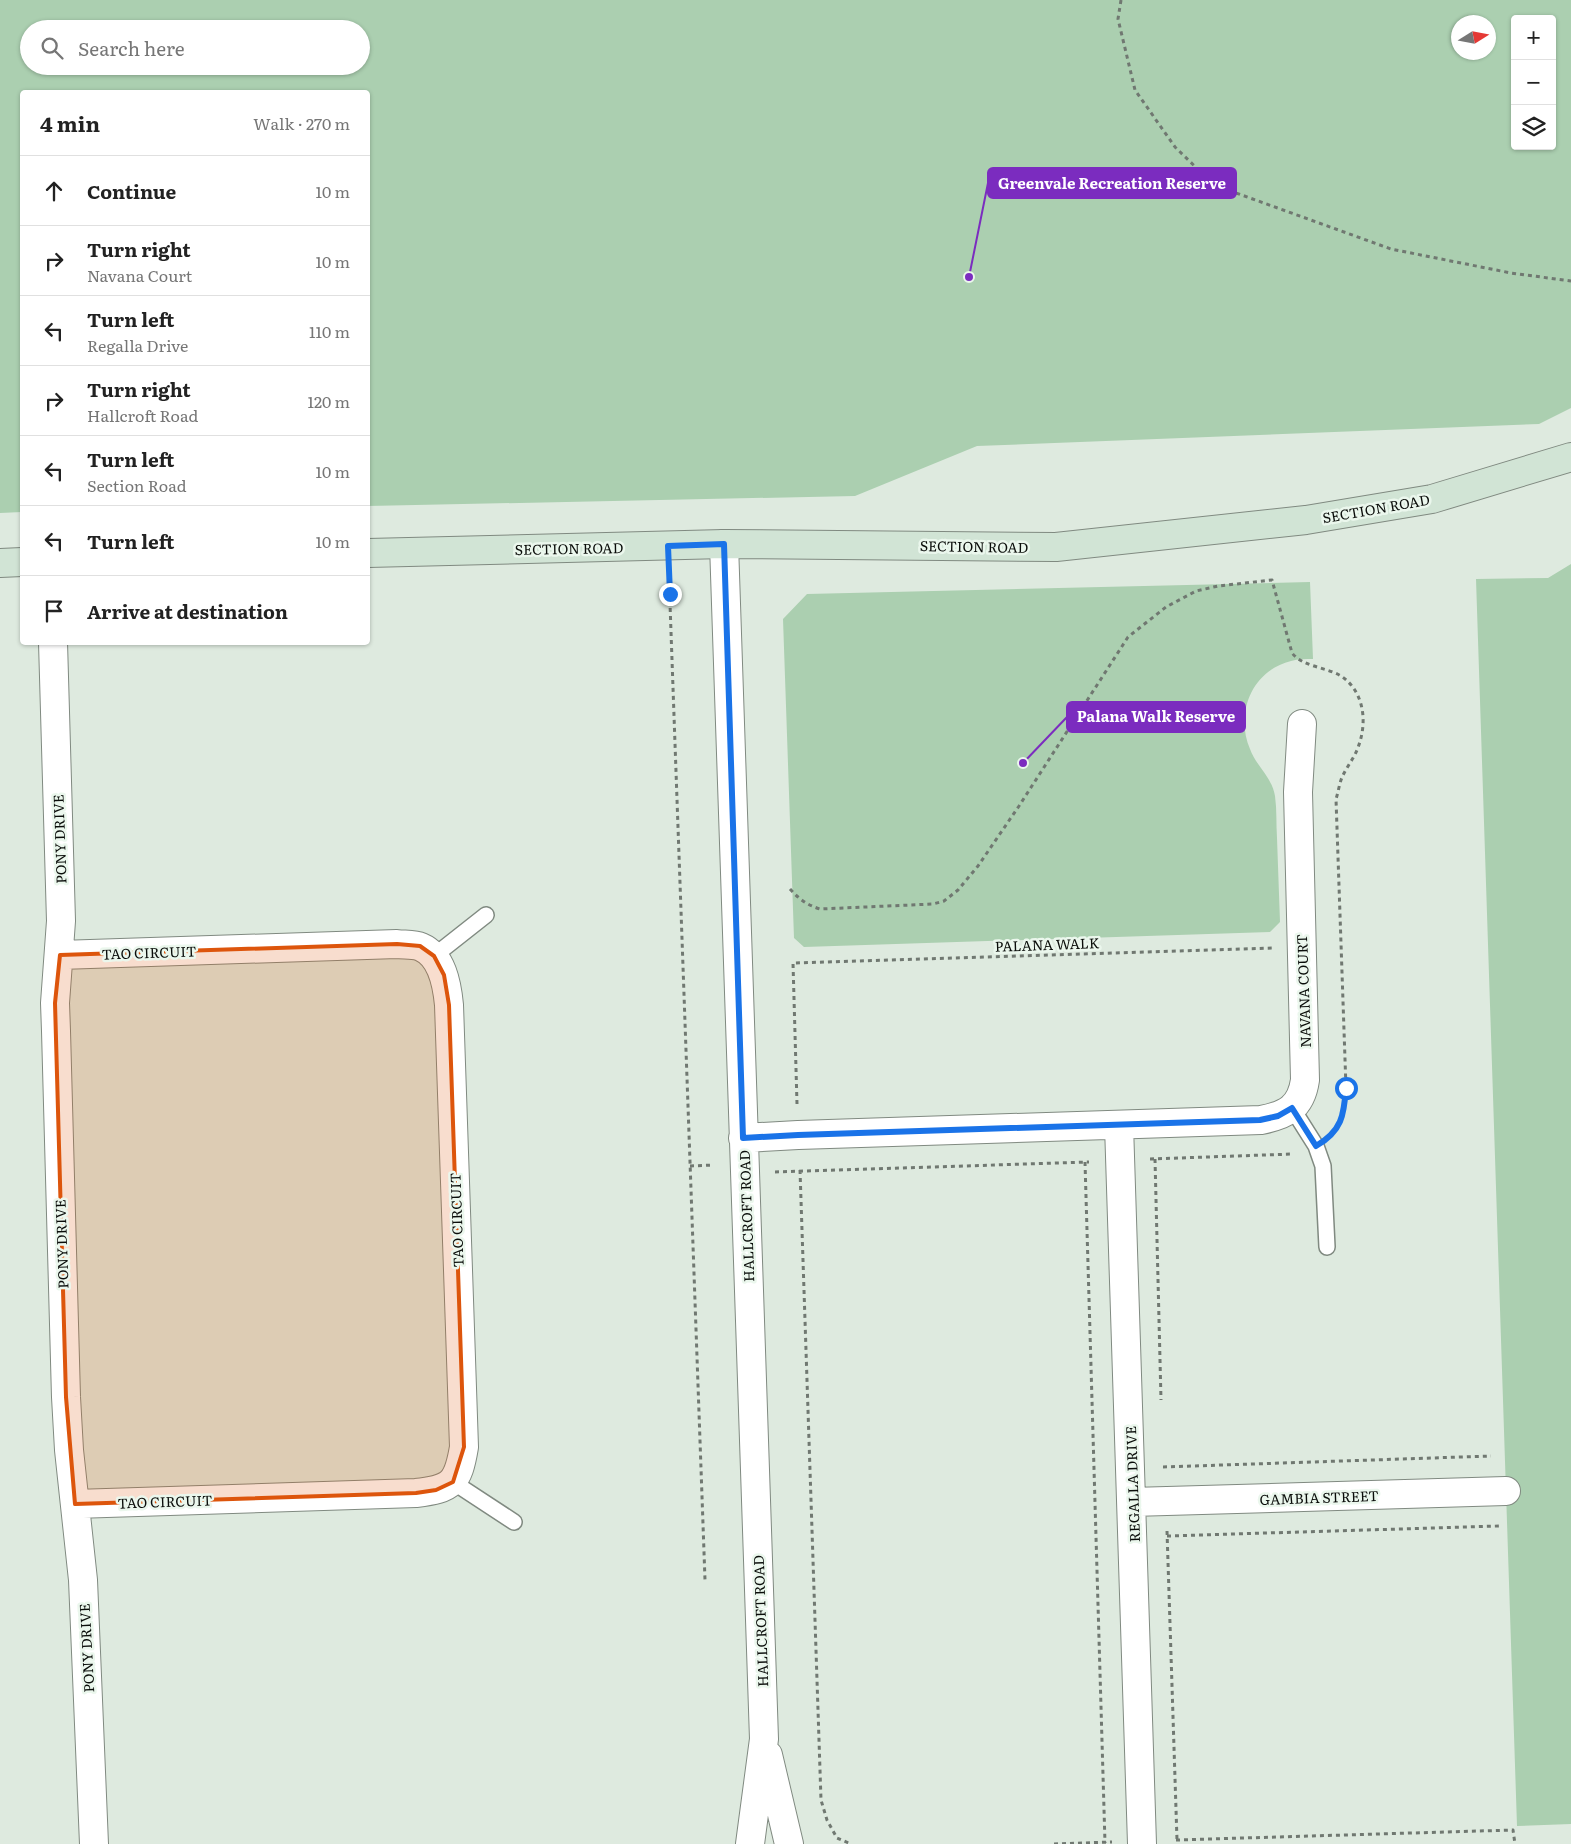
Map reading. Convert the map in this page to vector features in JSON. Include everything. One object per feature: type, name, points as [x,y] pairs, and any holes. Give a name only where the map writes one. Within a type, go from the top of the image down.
[{"type":"street","name":"SECTION ROAD","points":[[370,553],[724,544],[1056,547],[1306,520],[1422,501],[1571,457]]},
{"type":"street","name":"HALLCROFT ROAD","points":[[724,544],[764,1739],[750,1844]]},
{"type":"street","points":[[0,563],[20,562]]},
{"type":"street","name":"PONY DRIVE","points":[[53,645],[60,903],[60,955],[55,1003],[65,1387],[69,1450],[83,1580],[94,1844]]},
{"type":"street","name":"NAVANA COURT","points":[[1292,1108],[1304,1091],[1305,1080],[1298,792],[1302,724]]},
{"type":"street","name":"TAO CIRCUIT","points":[[60,955],[397,944],[420,946],[434,956],[444,975],[450,1024],[464,1447],[461,1466],[453,1482],[436,1490],[75,1504]]},
{"type":"street","points":[[743,1138],[1260,1120],[1278,1116],[1292,1108]]},
{"type":"street","name":"REGALLA DRIVE","points":[[1120,1125],[1142,1843]]},
{"type":"street","name":"GAMBIA STREET","points":[[1132,1502],[1506,1490]]},
{"type":"street","name":"HALLCROFT ROAD","points":[[764,1739],[789,1844]]},
{"type":"lane","points":[[434,956],[486,915]]},
{"type":"lane","points":[[1292,1108],[1316,1146],[1323,1166],[1327,1246]]},
{"type":"lane","points":[[453,1482],[514,1522]]},
{"type":"path","points":[[1121,0],[1118,19],[1135,90],[1176,148],[1214,185],[1391,249],[1511,273],[1571,282]]},
{"type":"path","points":[[668,546],[705,1580]]},
{"type":"path","points":[[790,889],[798,898],[820,909],[933,904],[944,900],[958,890],[978,866],[1019,806],[1128,637],[1166,607],[1196,591],[1218,586],[1272,580],[1292,653],[1297,659],[1342,677],[1354,689],[1362,707],[1364,721],[1362,736],[1341,781],[1336,799],[1346,1088],[1345,1110],[1340,1123],[1330,1137],[1307,1151],[1291,1154],[800,1170]]},
{"type":"path","name":"PALANA WALK","points":[[798,1135],[793,963],[1301,947]]},
{"type":"path","points":[[798,1135],[821,1800],[827,1820],[837,1838],[851,1844]]},
{"type":"path","points":[[1085,1162],[1105,1843]]},
{"type":"path","points":[[1163,1467],[1491,1456]]},
{"type":"path","points":[[1167,1536],[1499,1526]]},
{"type":"path","points":[[1054,1844],[1142,1843],[1513,1830],[1515,1844]]},
{"type":"highlighted area","points":[[397,944],[420,946],[434,956],[444,975],[449,1005],[464,1447],[453,1482],[436,1490],[416,1493],[75,1504],[66,1397],[55,1003],[60,955]]},
{"type":"green space","points":[[0,0],[1571,0],[1571,408],[1539,424],[977,446],[855,496],[370,506],[370,90],[20,90],[20,512],[0,513]]},
{"type":"green space","points":[[1571,564],[1571,1824],[1517,1826],[1476,579],[1548,578]]},
{"type":"green space","points":[[1310,582],[1313,659],[1291,661],[1277,666],[1266,674],[1256,684],[1250,696],[1244,722],[1250,749],[1271,783],[1276,801],[1280,922],[1270,932],[804,947],[794,938],[783,619],[807,594]]},
{"type":"place","name":"Greenvale Recreation Reserve","points":[[969,277]]},
{"type":"place","name":"Palana Walk Reserve","points":[[1023,763]]},
{"type":"route","points":[[670,594],[668,546],[724,544],[743,1138],[1260,1120],[1278,1116],[1292,1108],[1316,1146],[1330,1137],[1340,1123],[1345,1110],[1346,1088]]}]
